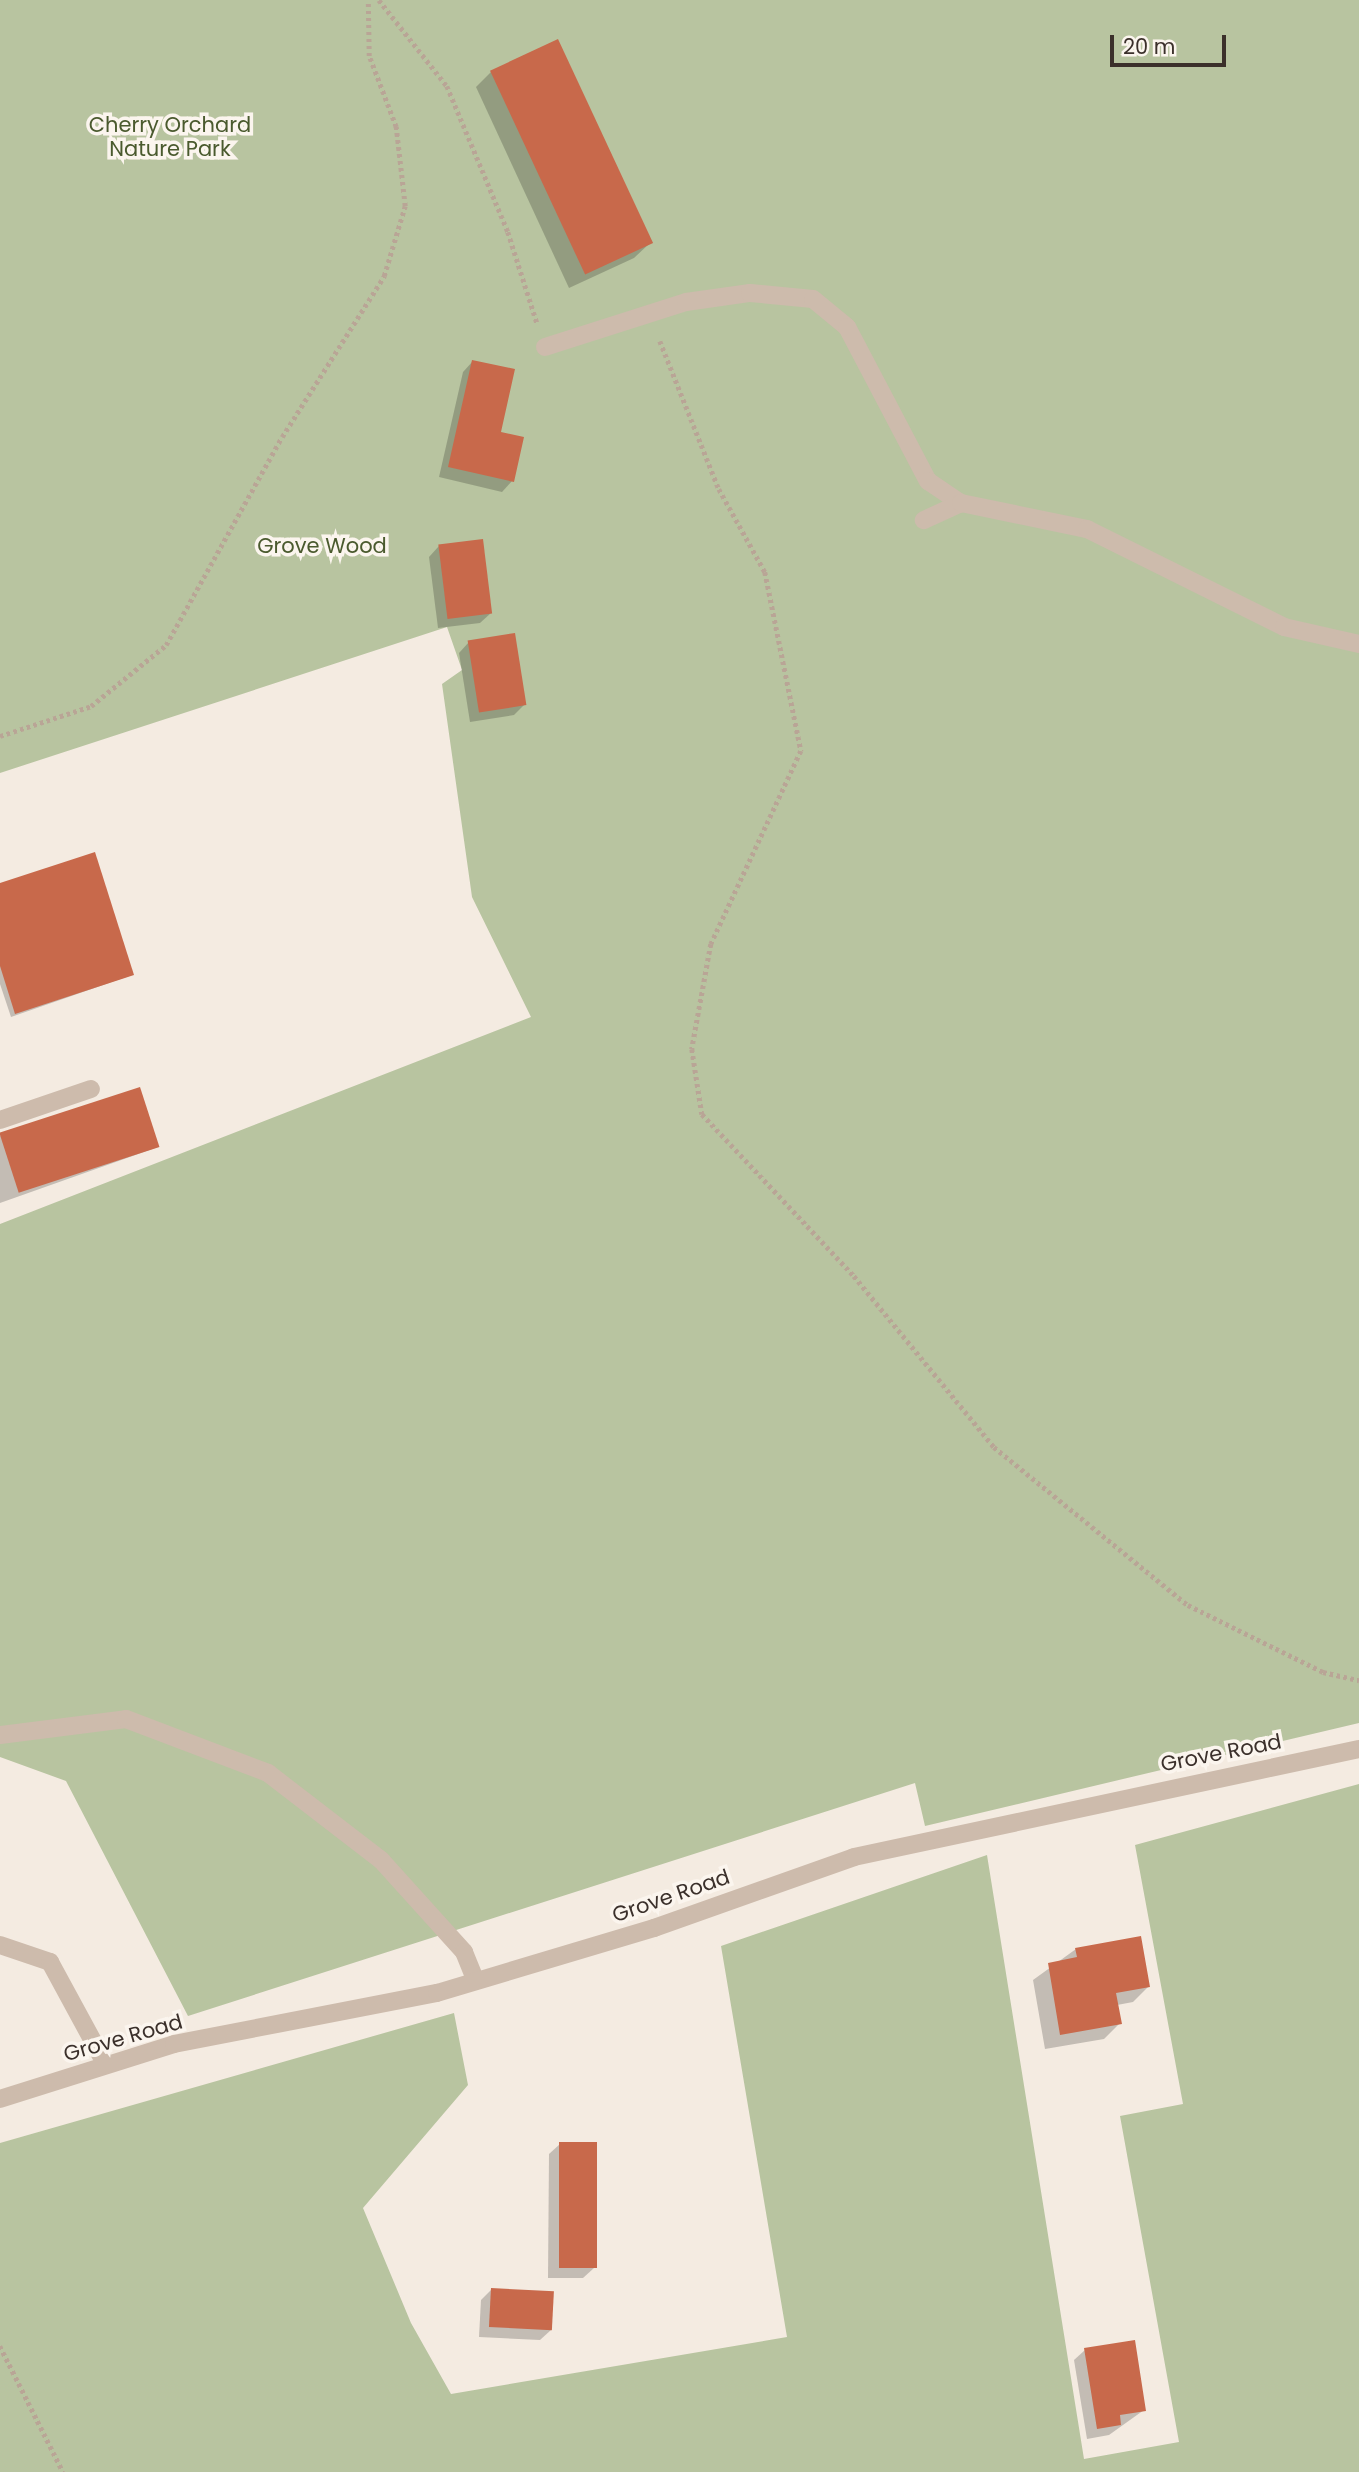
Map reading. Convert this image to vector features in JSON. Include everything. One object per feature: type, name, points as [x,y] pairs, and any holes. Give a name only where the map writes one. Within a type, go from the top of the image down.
[{"type":"street","points":[[545,347],[649,313],[750,293],[813,299],[847,327],[929,481],[961,503],[1087,529],[1284,627],[1359,644]]},
{"type":"street","points":[[924,520],[961,503]]},
{"type":"street","points":[[0,1120],[91,1089]]},
{"type":"street","points":[[0,1735],[126,1719],[268,1773],[381,1860],[464,1952],[477,1981]]},
{"type":"street","name":"Grove Road","points":[[0,2099],[174,2044],[477,1981],[854,1857],[1359,1749]]},
{"type":"street","points":[[0,1945],[50,1962],[106,2065]]},
{"type":"path","points":[[0,736],[91,706],[166,645],[282,437],[378,287],[405,206],[396,127],[369,56],[368,0]]},
{"type":"path","points":[[379,0],[447,86],[508,233],[545,347]]},
{"type":"path","points":[[649,313],[719,488],[765,572],[802,751],[711,944],[692,1049],[702,1114],[854,1276],[994,1447],[1188,1605],[1323,1672],[1359,1680]]},
{"type":"path","points":[[0,2346],[63,2472]]},
{"type":"green space","points":[[0,0],[1359,0],[1359,1723],[925,1826],[915,1783],[188,2016],[66,1781],[0,1757],[0,1224],[531,1017],[472,897],[442,684],[462,670],[447,627],[0,773]]},
{"type":"green space","points":[[1359,1784],[1359,2472],[0,2472],[0,2143],[454,2013],[468,2085],[363,2208],[411,2323],[451,2394],[787,2337],[721,1946],[987,1855],[1084,2459],[1179,2442],[1120,2116],[1183,2104],[1135,1845]]},
{"type":"building","points":[[558,39],[653,243],[585,275],[490,71]]},
{"type":"building","points":[[472,360],[515,369],[501,432],[524,437],[514,482],[448,467]]},
{"type":"building","points":[[483,539],[492,613],[447,619],[438,544]]},
{"type":"building","points":[[515,633],[526,705],[479,713],[468,641]]},
{"type":"building","points":[[95,852],[134,975],[15,1014],[0,966],[0,883]]},
{"type":"building","points":[[140,1087],[159,1147],[19,1193],[0,1132]]},
{"type":"building","points":[[1141,1936],[1150,1987],[1116,1993],[1122,2024],[1060,2035],[1048,1963],[1077,1957],[1075,1948]]},
{"type":"building","points":[[559,2142],[597,2142],[597,2268],[559,2268]]},
{"type":"building","points":[[491,2288],[554,2291],[552,2330],[489,2327]]},
{"type":"building","points":[[1135,2340],[1146,2411],[1120,2415],[1121,2425],[1097,2429],[1084,2348]]},
{"type":"park label","name":"Cherry Orchard Nature Park","points":[[170,137]]},
{"type":"park label","name":"Grove Wood","points":[[322,546]]}]
